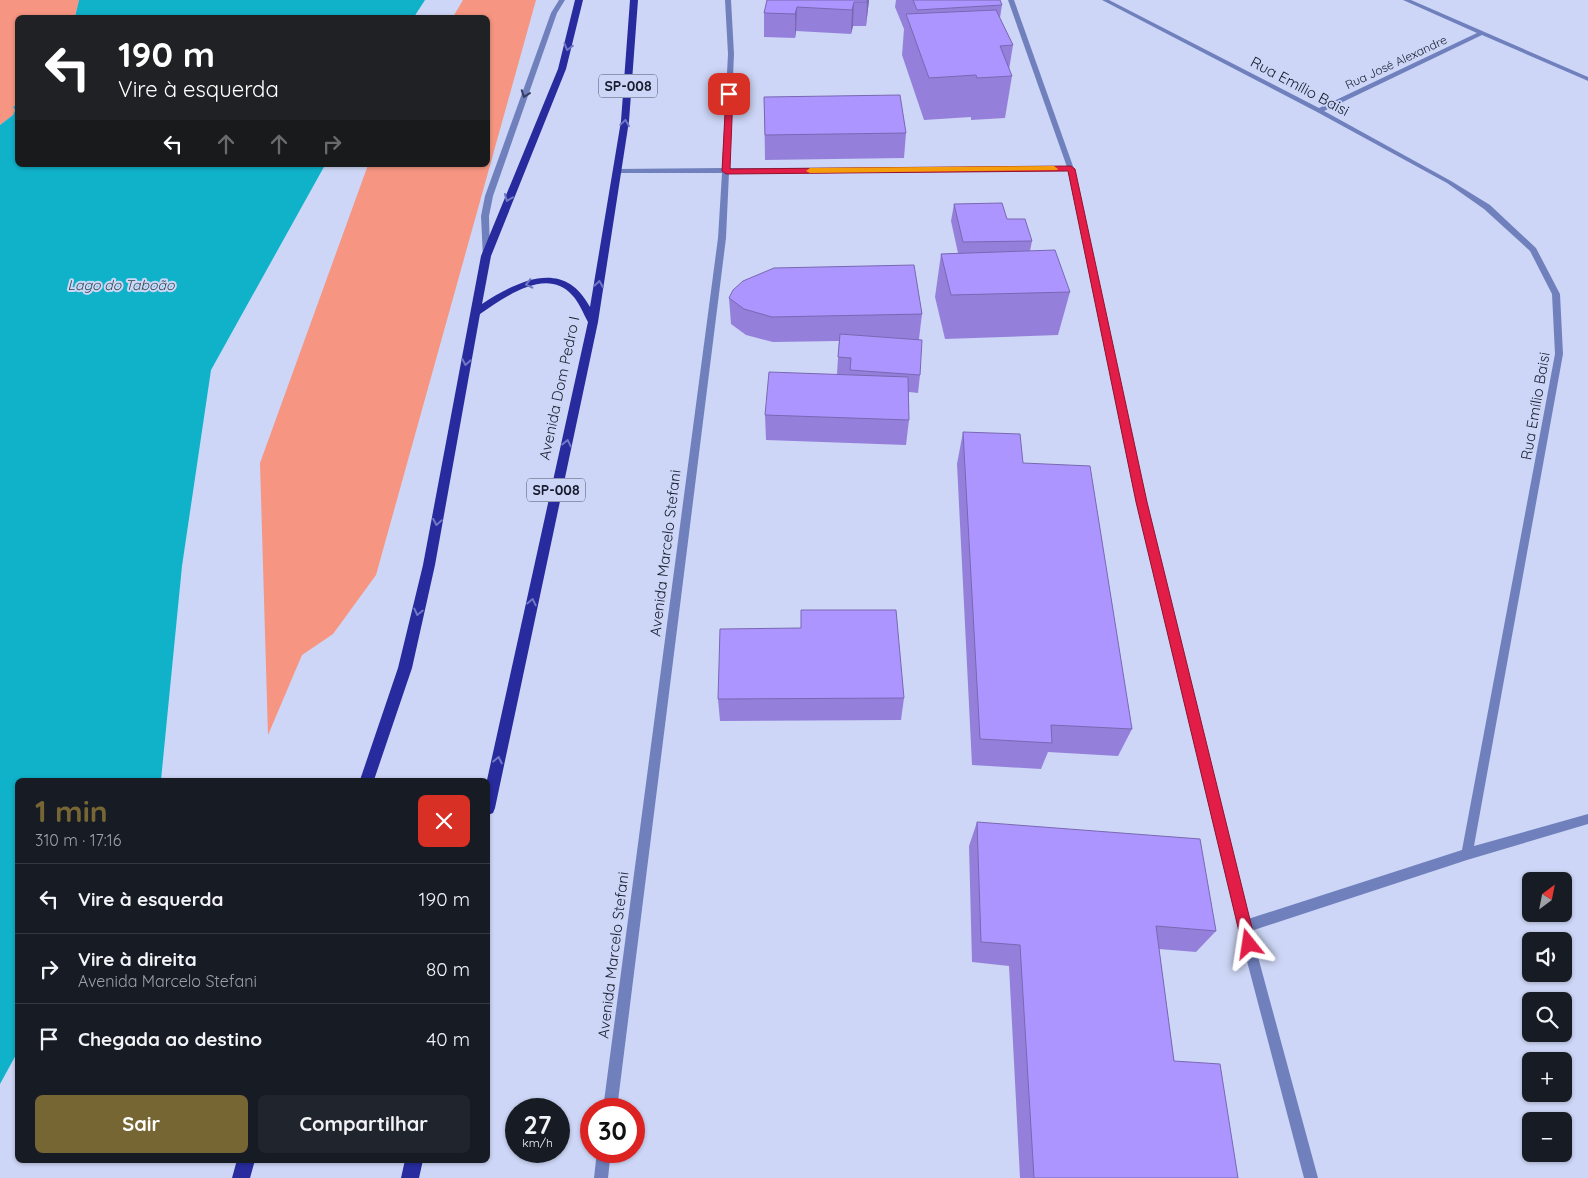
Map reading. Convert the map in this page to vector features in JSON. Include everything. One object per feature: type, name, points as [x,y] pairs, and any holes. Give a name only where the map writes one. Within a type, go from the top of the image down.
[{"type":"main road","points":[[368,778],[405,668],[423,593],[486,256],[562,69],[579,0]]},
{"type":"main road","name":"Avenida Dom Pedro I","points":[[490,799],[593,322],[625,121],[634,0]]},
{"type":"main road","points":[[474,314],[512,289],[532,282],[556,282],[573,290],[593,322]]},
{"type":"main road","points":[[241,1178],[245,1163]]},
{"type":"main road","points":[[410,1178],[413,1163]]},
{"type":"street","points":[[486,256],[485,216],[489,196],[554,13],[562,0]]},
{"type":"street","name":"Avenida Marcelo Stefani","points":[[611,1098],[722,238],[731,54],[728,0]]},
{"type":"street","points":[[1011,0],[1071,169],[1141,502],[1244,926],[1311,1178]]},
{"type":"street","name":"Rua Emílio Baisi","points":[[1105,0],[1319,111],[1449,182],[1487,207],[1533,250],[1556,294],[1560,354],[1467,854]]},
{"type":"street","points":[[1406,0],[1588,79]]},
{"type":"street","name":"Rua José Alexandre","points":[[1319,111],[1482,34]]},
{"type":"street","points":[[616,171],[1071,169]]},
{"type":"street","points":[[1244,926],[1467,854],[1588,818]]},
{"type":"street","points":[[601,1178],[603,1163]]},
{"type":"shaded area","points":[[0,0],[79,0],[75,15],[15,15],[15,105],[13,107],[15,110],[13,115],[0,125]]},
{"type":"shaded area","points":[[463,0],[536,0],[490,165],[490,15],[454,15]]},
{"type":"shaded area","points":[[367,167],[490,167],[376,575],[333,634],[302,655],[268,735],[260,463]]},
{"type":"water","points":[[79,0],[425,0],[415,15],[75,15]]},
{"type":"water","name":"Lago do Taboão","points":[[15,110],[15,167],[324,167],[211,370],[182,566],[161,778],[15,778],[15,1057],[0,1084],[0,125],[13,115]]},
{"type":"building","points":[[767,0],[867,0],[867,2],[854,2],[852,10],[797,7],[795,14],[764,13]]},
{"type":"building","points":[[913,0],[1000,0],[1002,5],[917,10]]},
{"type":"building","points":[[996,10],[1013,45],[1000,46],[1012,76],[977,78],[976,75],[929,78],[906,14]]},
{"type":"building","points":[[900,95],[906,133],[765,135],[764,97]]},
{"type":"building","points":[[1002,203],[1007,219],[1025,219],[1032,241],[963,242],[954,204]]},
{"type":"building","points":[[1055,250],[1070,292],[951,295],[941,254]]},
{"type":"building","points":[[914,265],[922,314],[772,317],[744,309],[729,298],[733,290],[743,281],[774,268]]},
{"type":"building","points":[[840,334],[922,340],[920,375],[850,370],[851,358],[838,357]]},
{"type":"building","points":[[769,372],[908,377],[909,420],[765,415]]},
{"type":"building","points":[[963,432],[1020,434],[1023,463],[1090,466],[1132,729],[1051,725],[1052,743],[980,739]]},
{"type":"building","points":[[801,610],[896,610],[904,698],[718,699],[720,629],[801,628]]},
{"type":"building","points":[[977,822],[1200,839],[1216,931],[1156,926],[1174,1061],[1220,1064],[1238,1178],[1034,1178],[1020,945],[981,942]]},
{"type":"slow traffic","points":[[810,171],[1054,169]]},
{"type":"route","points":[[729,94],[726,171],[1071,169],[1141,502],[1249,944]]}]
